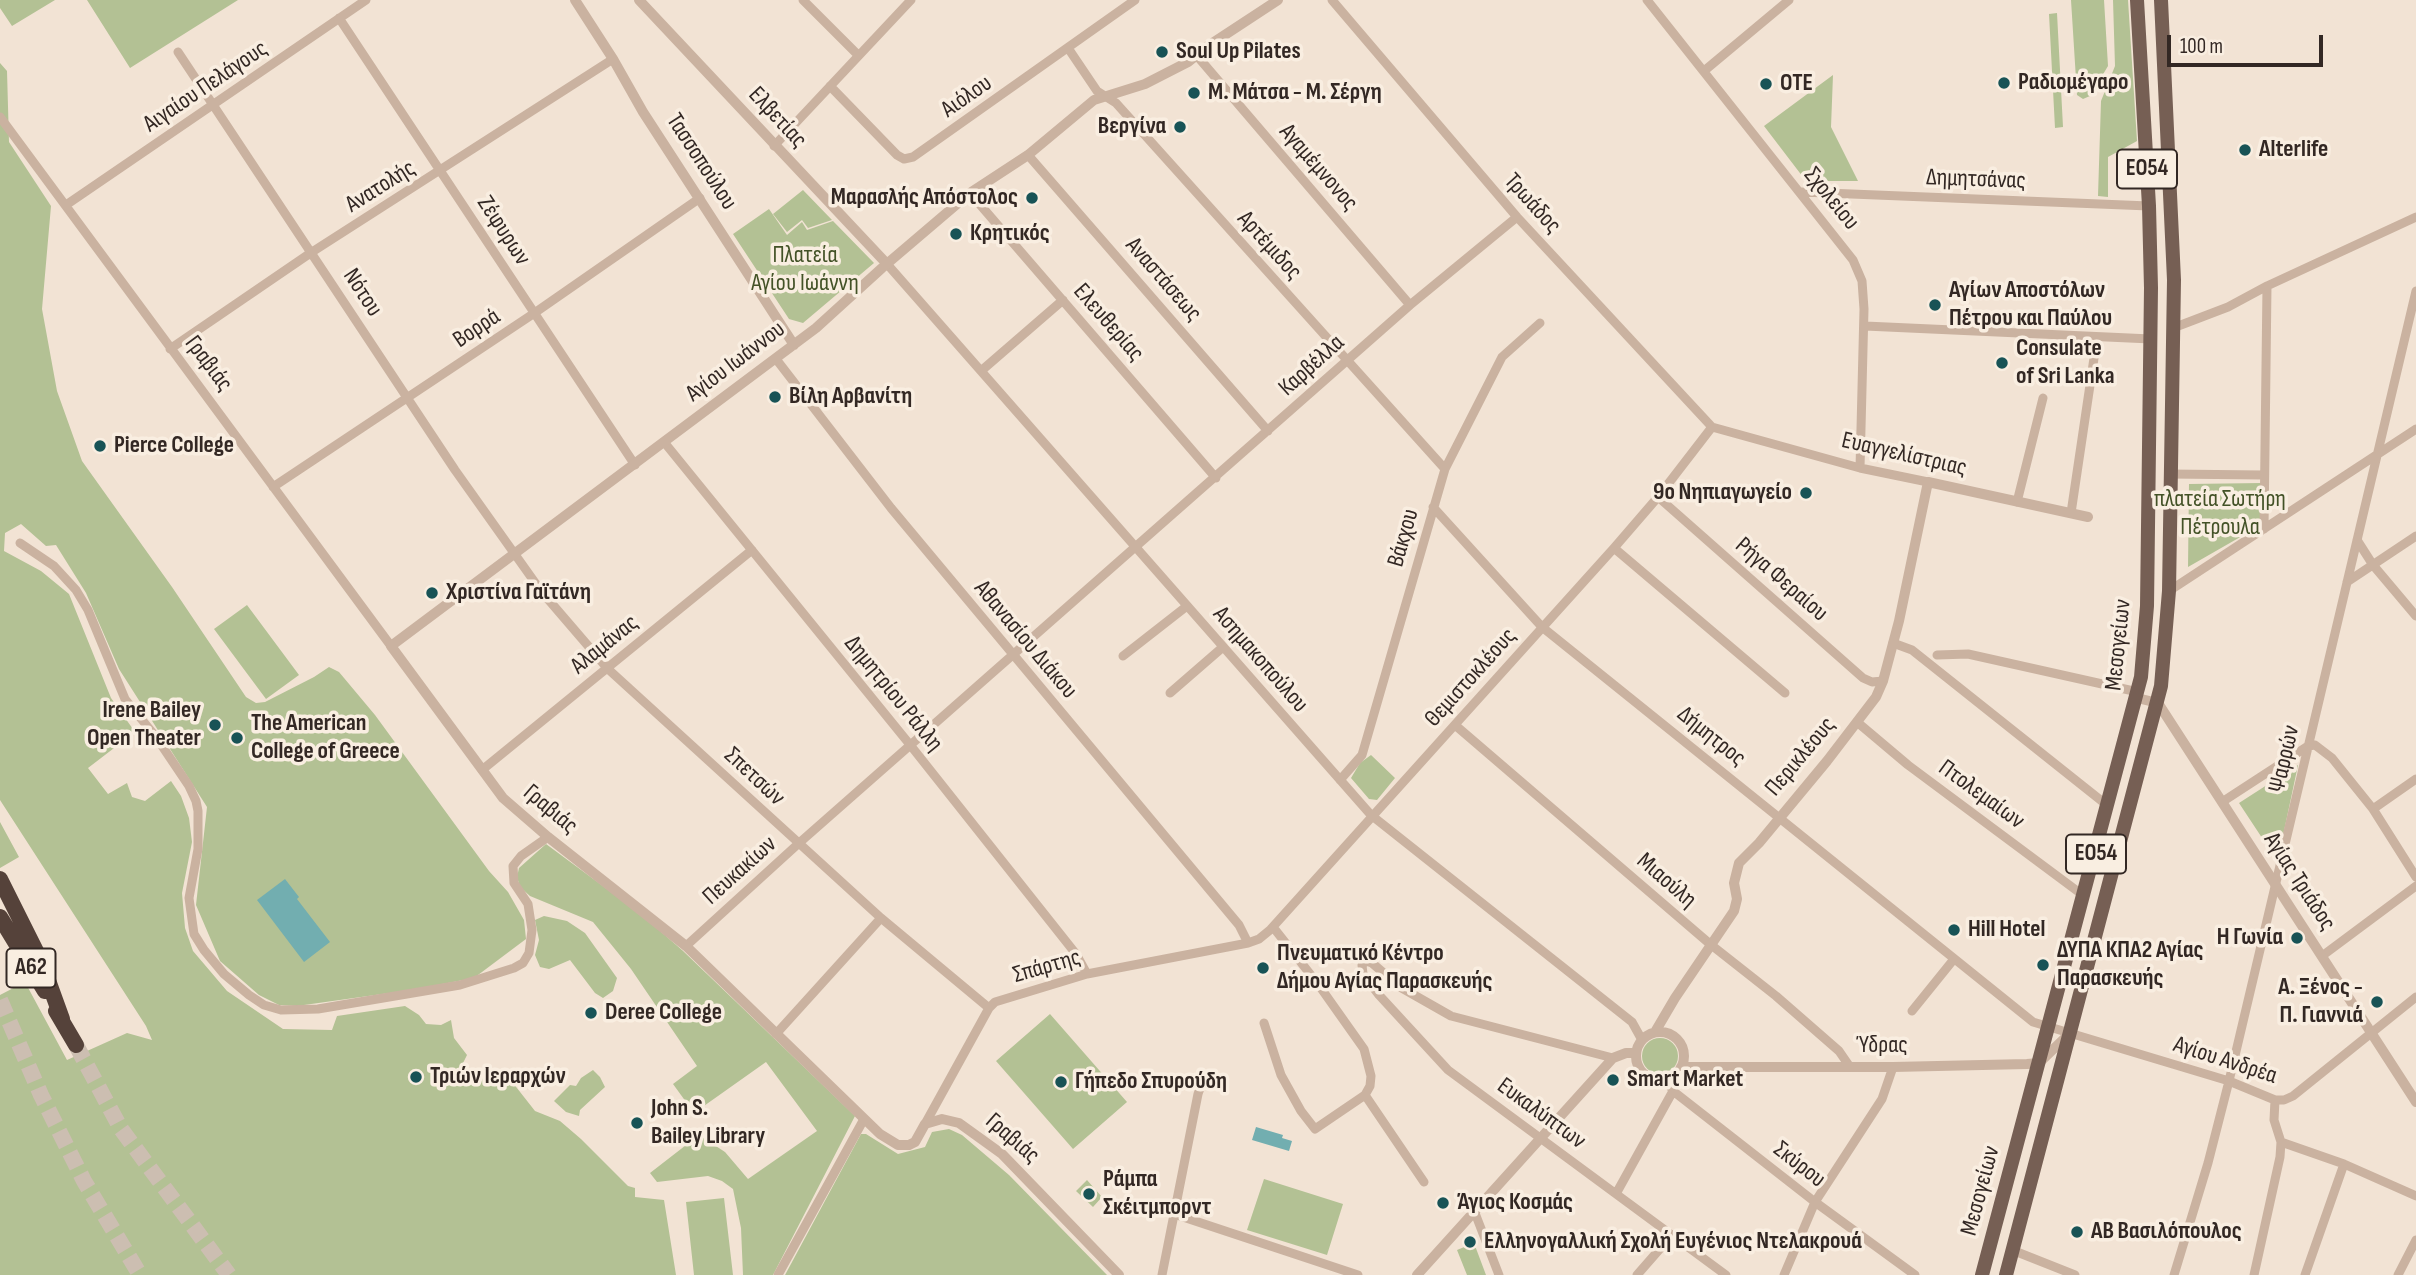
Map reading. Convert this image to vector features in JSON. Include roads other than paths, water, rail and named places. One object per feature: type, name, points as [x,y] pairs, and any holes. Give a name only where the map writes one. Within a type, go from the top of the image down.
[{"type":"highway","points":[[0,879],[41,961],[62,1019]]},
{"type":"highway","name":"Α62","points":[[0,917],[76,1045]]},
{"type":"main road","name":"Μεσογείων","points":[[1982,1275],[2138,695],[2147,606],[2151,339],[2149,206],[2137,0]]},
{"type":"main road","name":"Μεσογείων","points":[[2006,1275],[2158,703],[2169,590],[2173,328],[2172,204],[2161,0]]},
{"type":"street","name":"Αιγαίου Πελάγους","points":[[66,205],[366,0]]},
{"type":"street","name":"Τασσοπούλου","points":[[575,0],[794,345]]},
{"type":"street","name":"Ελβετίας","points":[[639,0],[887,264]]},
{"type":"street","points":[[803,0],[859,55]]},
{"type":"street","points":[[774,146],[911,0]]},
{"type":"street","name":"Αιόλου","points":[[830,86],[904,159],[922,152],[1135,0]]},
{"type":"street","name":"Αγίου Ιωάννου","points":[[391,646],[776,359],[970,193],[1028,155],[1094,100],[1145,84],[1198,57],[1208,46],[1278,0]]},
{"type":"street","name":"Τρωάδος","points":[[1332,0],[1517,218],[1712,427]]},
{"type":"street","name":"Σχολείου","points":[[1647,0],[1802,192],[1853,260],[1864,293],[1860,468]]},
{"type":"street","points":[[1704,71],[1789,0]]},
{"type":"street","name":"Ζέφυρων","points":[[339,18],[635,465]]},
{"type":"street","name":"Αρτέμιδος","points":[[1069,47],[1097,90],[1116,103],[1445,469]]},
{"type":"street","name":"Νότου","points":[[178,52],[514,554]]},
{"type":"street","name":"Αγαμέμνονος","points":[[1198,57],[1410,304]]},
{"type":"street","name":"Ανατολής","points":[[170,349],[312,252],[613,59]]},
{"type":"street","name":"Γραβιάς","points":[[0,117],[503,797],[548,837],[685,946],[890,1141],[904,1146],[915,1142],[925,1124],[936,1120],[953,1120],[988,1142],[1012,1164],[1119,1275]]},
{"type":"street","name":"Αναστάσεως","points":[[1028,155],[1268,431]]},
{"type":"street","name":"Δημητσάνας","points":[[1802,192],[2149,206]]},
{"type":"street","name":"Ελευθερίας","points":[[970,193],[1216,478]]},
{"type":"street","name":"Βορρά","points":[[273,487],[408,399],[700,198]]},
{"type":"street","points":[[2173,328],[2209,316],[2416,217]]},
{"type":"street","name":"Καρβέλλα","points":[[1136,548],[1410,304],[1517,218]]},
{"type":"street","name":"Ασημακοπούλου","points":[[887,264],[1371,815],[1632,1022],[1642,1040]]},
{"type":"street","points":[[2264,528],[2267,286]]},
{"type":"street","name":"Ψαρρών","points":[[2174,1275],[2208,1163],[2229,1081],[2416,291]]},
{"type":"street","points":[[981,371],[1063,300]]},
{"type":"street","name":"Βάκχου","points":[[1340,780],[1362,755],[1445,469],[1502,357],[1540,323]]},
{"type":"street","points":[[1865,326],[2151,339]]},
{"type":"street","points":[[2071,513],[2097,338]]},
{"type":"street","name":"Αθανασίου Διάκου","points":[[776,359],[891,508],[1239,925],[1248,943]]},
{"type":"street","points":[[2017,502],[2043,398]]},
{"type":"street","name":"Ευαγγελίστριας","points":[[1712,427],[1860,468],[2088,517]]},
{"type":"street","name":"Θεμιστοκλέους","points":[[1248,943],[1259,939],[1273,927],[1371,815],[1455,725],[1658,497],[1712,427]]},
{"type":"street","points":[[2169,590],[2416,429]]},
{"type":"street","points":[[2383,430],[2388,438],[2398,441]]},
{"type":"street","name":"Δημητρίου Ράλλη","points":[[664,442],[911,746],[1076,954],[1087,974]]},
{"type":"street","points":[[2360,466],[2366,467],[2372,477]]},
{"type":"street","points":[[2169,474],[2263,475]]},
{"type":"street","name":"Περικλέους","points":[[1655,1032],[1734,911],[1737,899],[1734,883],[1739,863],[1759,843],[1869,709],[1883,681],[1928,482]]},
{"type":"street","name":"Ρήγα Φεραίου","points":[[1658,497],[1863,678],[1872,682],[1883,681]]},
{"type":"street","name":"Δήμητρος","points":[[1433,507],[1542,627],[1780,816],[2020,1013],[2033,1022],[2049,1027]]},
{"type":"street","points":[[2347,582],[2416,536]]},
{"type":"street","points":[[2357,540],[2373,565],[2416,616]]},
{"type":"street","points":[[20,543],[60,572],[76,590],[88,610],[125,699],[156,737],[189,786],[198,811],[198,849],[189,898],[194,933],[204,950],[225,974],[264,1005],[281,1010],[317,1009],[460,985],[523,963],[529,953],[532,930],[528,904],[514,883],[513,866],[521,856],[548,837]]},
{"type":"street","name":"Πευκακίων","points":[[685,946],[1136,548]]},
{"type":"street","points":[[1614,548],[1785,693]]},
{"type":"street","name":"Αλαμάνας","points":[[482,770],[752,550]]},
{"type":"street","name":"Σπετσών","points":[[514,554],[541,591],[608,669],[881,918],[989,1008]]},
{"type":"street","points":[[1122,656],[1187,606]]},
{"type":"street","points":[[1893,643],[1912,650],[2108,806]]},
{"type":"street","points":[[1170,693],[1223,647]]},
{"type":"street","points":[[1937,655],[1968,654],[2138,695],[2158,703]]},
{"type":"street","name":"Αγίας Τριάδος","points":[[2158,703],[2416,1102]]},
{"type":"street","name":"Πτολεμαίων","points":[[1857,722],[1908,765],[2084,896]]},
{"type":"street","name":"Μιαούλη","points":[[1455,725],[1839,1051],[1850,1067]]},
{"type":"street","points":[[2222,802],[2308,746],[2315,745],[2325,750],[2373,809],[2416,877]]},
{"type":"street","points":[[2373,809],[2416,779]]},
{"type":"street","points":[[2322,956],[2416,886]]},
{"type":"street","points":[[776,1034],[881,918]]},
{"type":"street","points":[[1264,1023],[1280,1075],[1315,1129],[1365,1095],[1371,1076],[1364,1049],[1273,927]]},
{"type":"street","name":"Σπάρτης","points":[[925,1124],[989,1008],[1000,1000],[1087,974],[1248,943]]},
{"type":"street","points":[[1912,1011],[1954,959]]},
{"type":"street","name":"Ευκαλύπτων","points":[[1613,1058],[1451,1016],[1401,987],[1366,961],[1362,965],[1363,974],[1379,996],[1448,1070],[1726,1275]]},
{"type":"street","name":"Αγίου Ανδρέα","points":[[2049,1027],[2229,1081],[2275,1100],[2284,1100],[2293,1096],[2416,997]]},
{"type":"street","points":[[1655,1032],[1672,1035],[1683,1049],[1681,1067],[1672,1077],[1652,1079],[1641,1072],[1636,1059],[1642,1040],[1655,1032]]},
{"type":"street","points":[[2039,1063],[2070,1033]]},
{"type":"street","points":[[1417,1275],[1613,1058],[1626,1053],[1636,1053]]},
{"type":"street","name":"Ύδρας","points":[[1681,1067],[1893,1067],[2039,1063]]},
{"type":"street","points":[[1784,1275],[1815,1202],[1882,1099],[1893,1067]]},
{"type":"street","name":"Σκύρου","points":[[1665,1079],[1673,1091],[1815,1202],[1915,1275]]},
{"type":"street","points":[[1162,1275],[1202,1083]]},
{"type":"street","points":[[1616,1192],[1673,1091]]},
{"type":"street","points":[[1365,1095],[1424,1182]]},
{"type":"street","points":[[2254,1275],[2280,1157],[2281,1142],[2274,1120],[2275,1100]]},
{"type":"street","points":[[778,1275],[864,1119]]},
{"type":"street","points":[[2281,1142],[2344,1164],[2416,1196]]},
{"type":"street","points":[[2305,1275],[2344,1164]]},
{"type":"street","points":[[1475,1213],[1499,1275]]},
{"type":"street","points":[[1174,1214],[1357,1275]]},
{"type":"street","points":[[1637,1275],[1672,1235]]},
{"type":"street","points":[[2398,1275],[2416,1240]]},
{"type":"street","points":[[2012,1250],[2075,1275]]},
{"type":"water","points":[[285,879],[330,942],[304,962],[257,900]]},
{"type":"water","points":[[1256,1127],[1283,1135],[1282,1138],[1292,1141],[1289,1151],[1252,1140]]},
{"type":"tunnel","points":[[0,1000],[41,1095],[84,1181],[140,1275]]},
{"type":"tunnel","points":[[76,1045],[121,1129],[229,1275]]},
{"type":"place","name":"Soul Up Pilates","points":[[1162,52]]},
{"type":"place","name":"Ραδιομέγαρο","points":[[2004,83]]},
{"type":"place","name":"ΟΤΕ","points":[[1766,84]]},
{"type":"place","name":"Μ. Μάτσα - Μ. Σέργη","points":[[1194,93]]},
{"type":"place","name":"Βεργίνα","points":[[1180,127]]},
{"type":"place","name":"Alterlife","points":[[2245,150]]},
{"type":"place","name":"Μαρασλής Απόστολος","points":[[1032,198]]},
{"type":"place","name":"Κρητικός","points":[[956,234]]},
{"type":"place","name":"Αγίων Αποστόλων Πέτρου και Παύλου","points":[[1935,305]]},
{"type":"place","name":"Consulate of Sri Lanka","points":[[2002,363]]},
{"type":"place","name":"Βίλη Αρβανίτη","points":[[775,397]]},
{"type":"place","name":"Pierce College","points":[[100,446]]},
{"type":"place","name":"9ο Νηπιαγωγείο","points":[[1806,493]]},
{"type":"place","name":"Χριστίνα Γαϊτάνη","points":[[432,593]]},
{"type":"place","name":"Irene Bailey Open Theater","points":[[215,725]]},
{"type":"place","name":"The American College of Greece","points":[[237,738]]},
{"type":"place","name":"Hill Hotel","points":[[1954,930]]},
{"type":"place","name":"Η Γωνία","points":[[2297,938]]},
{"type":"place","name":"ΔΥΠΑ ΚΠΑ2 Αγίας Παρασκευής","points":[[2043,965]]},
{"type":"place","name":"Πνευματικό Κέντρο Δήμου Αγίας Παρασκευής","points":[[1263,968]]},
{"type":"place","name":"Α. Ξένος - Π. Γιαννιά","points":[[2377,1002]]},
{"type":"place","name":"Deree College","points":[[591,1013]]},
{"type":"place","name":"Τριών Ιεραρχών","points":[[416,1077]]},
{"type":"place","name":"Smart Market","points":[[1613,1080]]},
{"type":"place","name":"Γήπεδο Σπυρούδη","points":[[1061,1082]]},
{"type":"place","name":"John S. Bailey Library","points":[[637,1123]]},
{"type":"place","name":"Ράμπα Σκέιτμπορντ","points":[[1089,1194]]},
{"type":"place","name":"Άγιος Κοσμάς","points":[[1443,1203]]},
{"type":"place","name":"ΑΒ Βασιλόπουλος","points":[[2077,1232]]},
{"type":"place","name":"Ελληνογαλλική Σχολή Ευγένιος Ντελακρουά","points":[[1470,1242]]},
{"type":"park label","name":"Πλατεία Αγίου Ιωάννη","points":[[805,270]]},
{"type":"park label","name":"πλατεία Σωτήρη Πέτρουλα","points":[[2220,514]]}]
